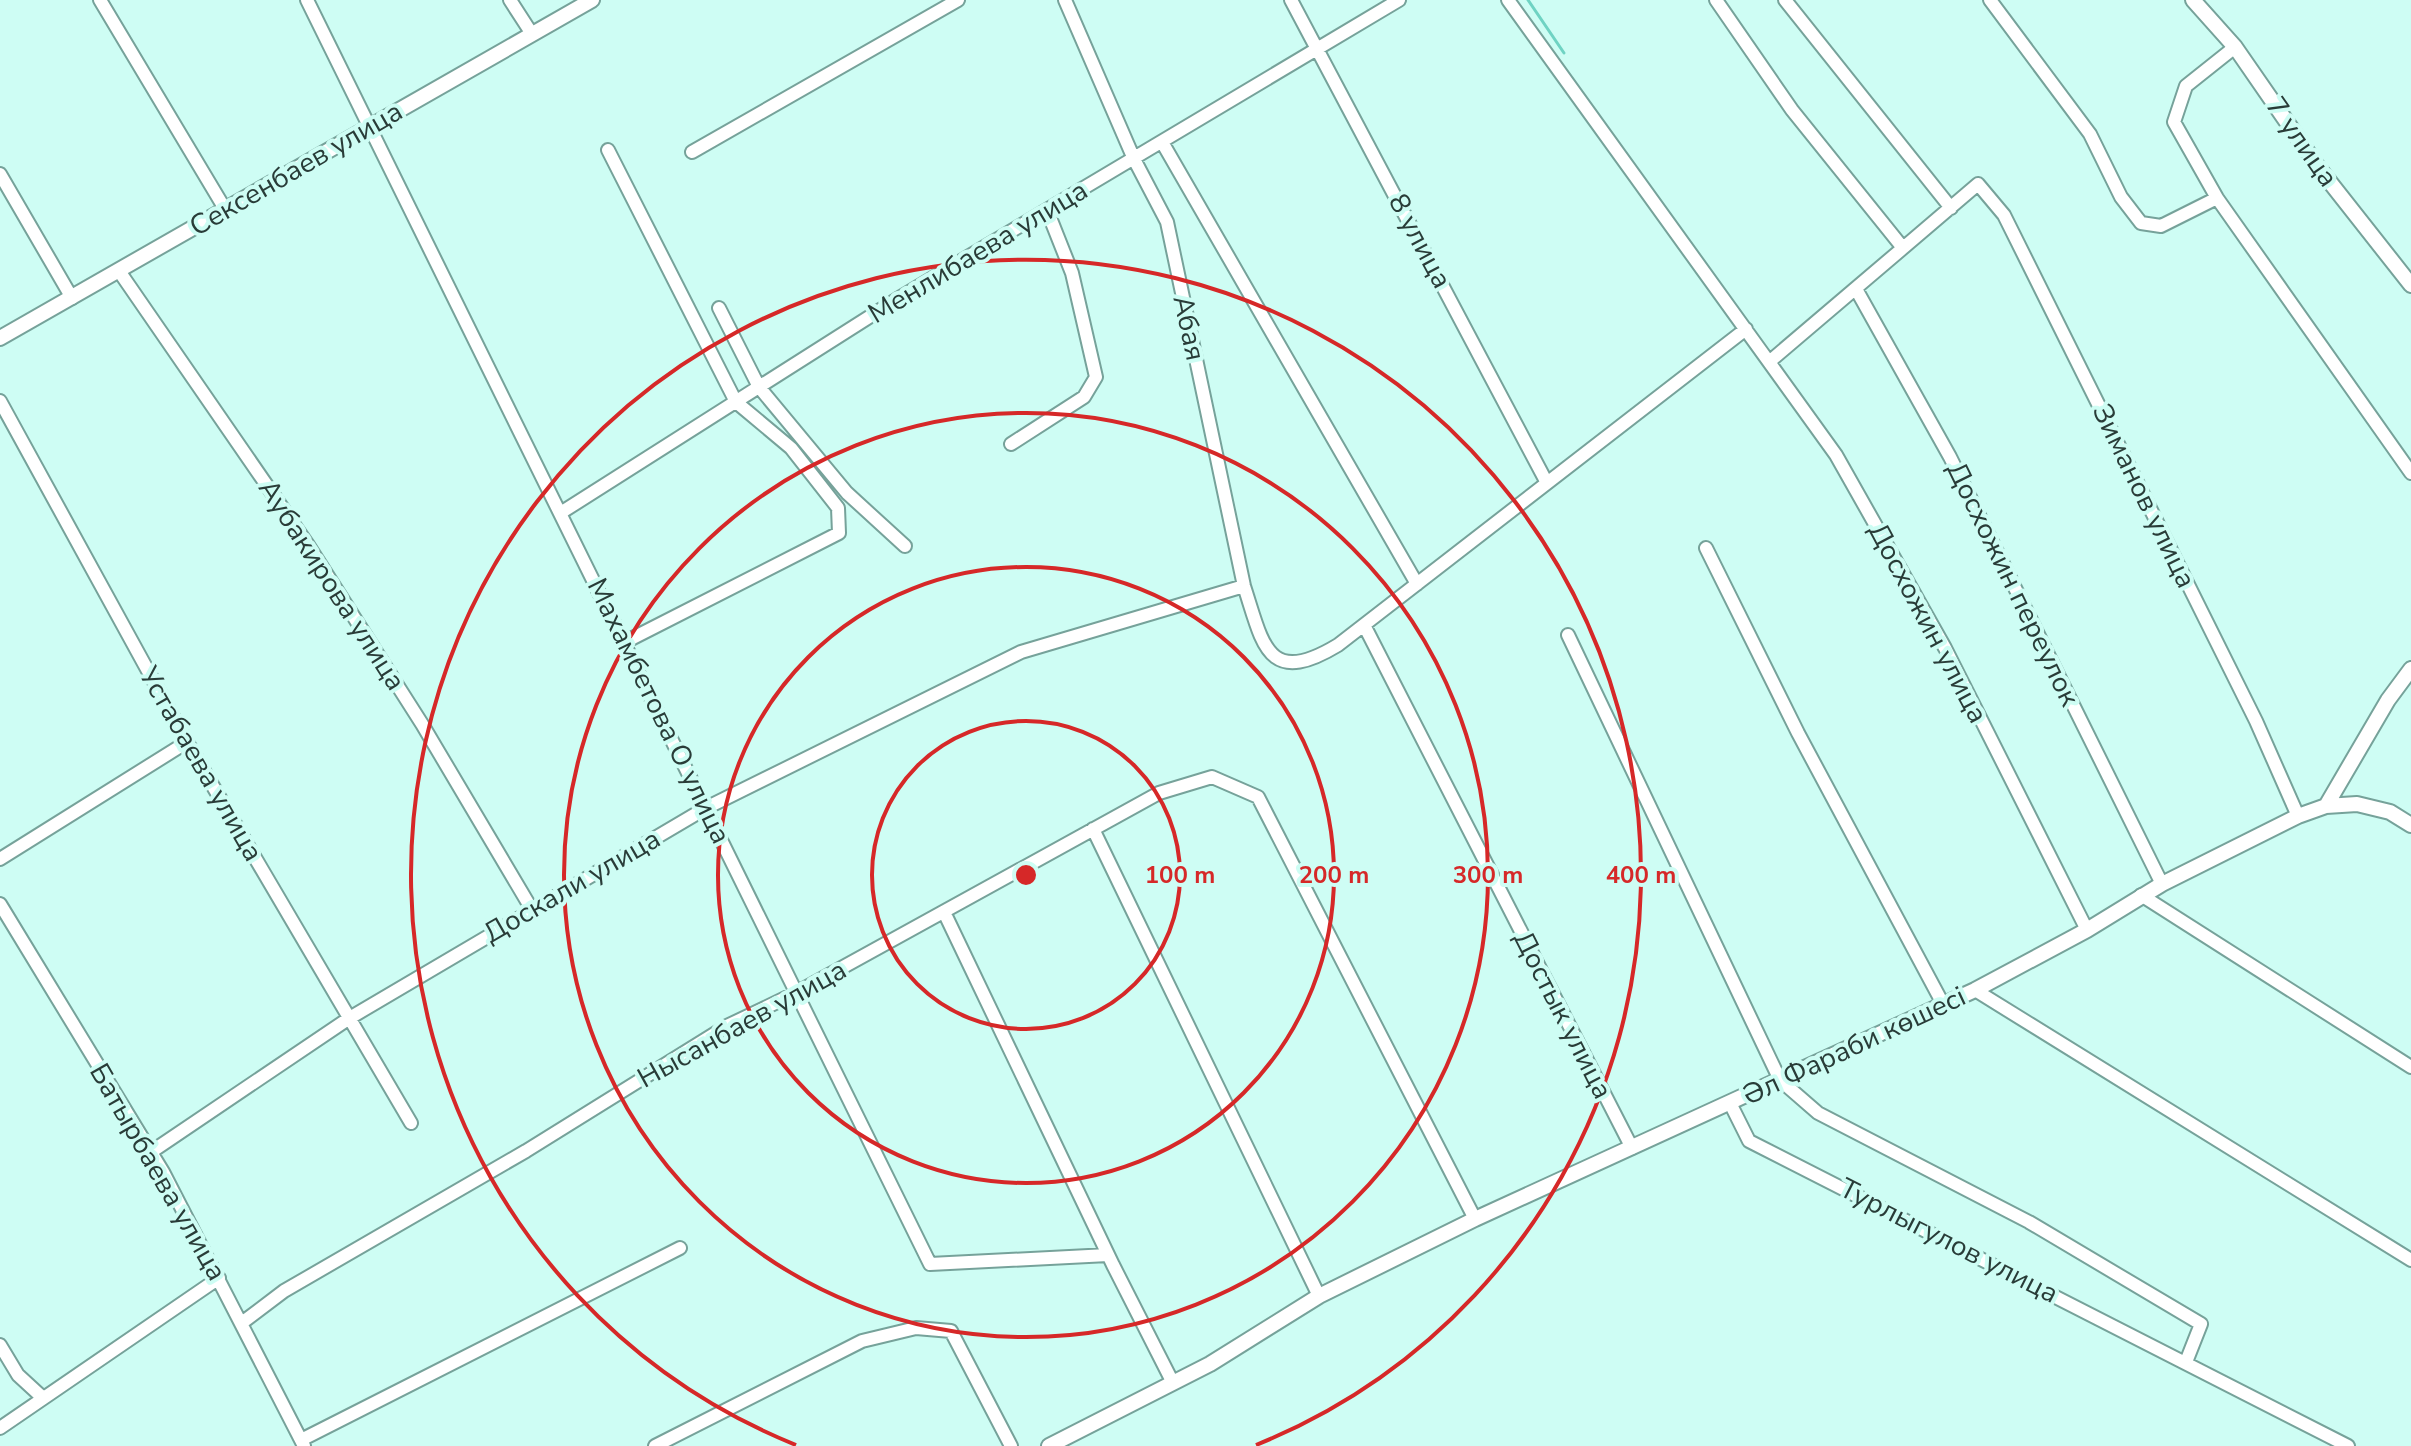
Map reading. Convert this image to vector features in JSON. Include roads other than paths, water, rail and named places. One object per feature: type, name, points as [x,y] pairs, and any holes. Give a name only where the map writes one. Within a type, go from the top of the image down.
[{"type":"street","points":[[100,0],[225,209]]},
{"type":"street","name":"Махамбетова О улица","points":[[307,0],[930,1264],[1108,1255]]},
{"type":"street","points":[[510,0],[532,34]]},
{"type":"street","name":"Сексенбаев улица","points":[[0,338],[592,0]]},
{"type":"street","points":[[692,152],[958,0]]},
{"type":"street","name":"Абая","points":[[1065,0],[1134,159],[1167,222],[1244,586],[1264,644],[1282,662],[1313,660],[1364,625]]},
{"type":"street","name":"8 улица","points":[[1291,0],[1547,483]]},
{"type":"street","name":"Менлибаева улица","points":[[562,512],[1047,210],[1399,0]]},
{"type":"street","name":"Досхожин улица","points":[[1508,0],[1836,455],[1945,648],[2087,930]]},
{"type":"street","points":[[1716,0],[1792,110],[1903,248]]},
{"type":"street","points":[[1769,362],[1951,208],[1785,0]]},
{"type":"street","points":[[1990,0],[2090,134],[2121,197],[2141,223],[2161,226],[2217,198]]},
{"type":"street","name":"7 улица","points":[[2193,0],[2235,47],[2318,167],[2411,285]]},
{"type":"street","points":[[2235,47],[2186,86],[2174,122],[2217,198],[2411,473]]},
{"type":"street","points":[[1162,142],[1417,584]]},
{"type":"street","points":[[608,150],[736,402],[791,448],[838,508],[839,533],[625,642]]},
{"type":"street","points":[[0,174],[72,298]]},
{"type":"street","name":"Зиманов улица","points":[[1951,208],[1978,184],[2004,215],[2256,721],[2298,816]]},
{"type":"street","points":[[1011,444],[1084,397],[1096,377],[1072,273],[1047,210]]},
{"type":"street","name":"Аубакирова улица","points":[[119,271],[308,545],[422,724],[531,908]]},
{"type":"street","name":"Досхожин переулок","points":[[1856,289],[1950,457],[2162,884]]},
{"type":"street","points":[[719,308],[759,387],[847,493],[905,546]]},
{"type":"street","points":[[1364,625],[1746,329]]},
{"type":"street","name":"Устабаева улица","points":[[0,401],[187,742],[411,1123]]},
{"type":"street","points":[[1706,548],[1798,733],[1943,1004]]},
{"type":"street","name":"Доскали улица","points":[[151,1152],[348,1019],[531,908],[706,808],[1021,652],[1244,586]]},
{"type":"street","name":"Достык улица","points":[[1364,625],[1632,1148]]},
{"type":"street","points":[[1568,635],[1780,1080]]},
{"type":"street","points":[[2326,806],[2388,700],[2411,669]]},
{"type":"street","points":[[0,859],[187,742]]},
{"type":"street","name":"Нысанбаев улица","points":[[243,1322],[284,1291],[526,1151],[727,1026],[796,993],[1159,793],[1212,777],[1258,797],[1475,1219]]},
{"type":"street","name":"Әл Фараби көшесі","points":[[1173,1383],[1319,1296],[1475,1219],[1975,990],[2087,930],[2141,895],[2298,816],[2326,806],[2357,804],[2390,812],[2411,825]]},
{"type":"street","points":[[1093,829],[1319,1296]]},
{"type":"street","points":[[2141,895],[2411,1067]]},
{"type":"street","name":"Батырбаева улица","points":[[0,904],[151,1152],[243,1322],[302,1443]]},
{"type":"street","points":[[944,912],[1108,1255],[1173,1383],[1049,1446]]},
{"type":"street","points":[[1975,990],[2411,1260]]},
{"type":"street","name":"Турлыгулов улица","points":[[1780,1080],[1797,1098],[1818,1113],[2029,1222],[2201,1324],[2186,1362]]},
{"type":"street","name":"Турлыгулов улица","points":[[1730,1103],[1749,1141],[2348,1446]]},
{"type":"street","points":[[302,1443],[680,1248]]},
{"type":"street","points":[[0,1428],[219,1278]]},
{"type":"street","points":[[655,1446],[862,1341],[916,1328],[951,1331],[1011,1446]]},
{"type":"street","points":[[0,1345],[18,1375],[43,1398]]},
{"type":"waterway","points":[[1528,0],[1564,53]]}]
